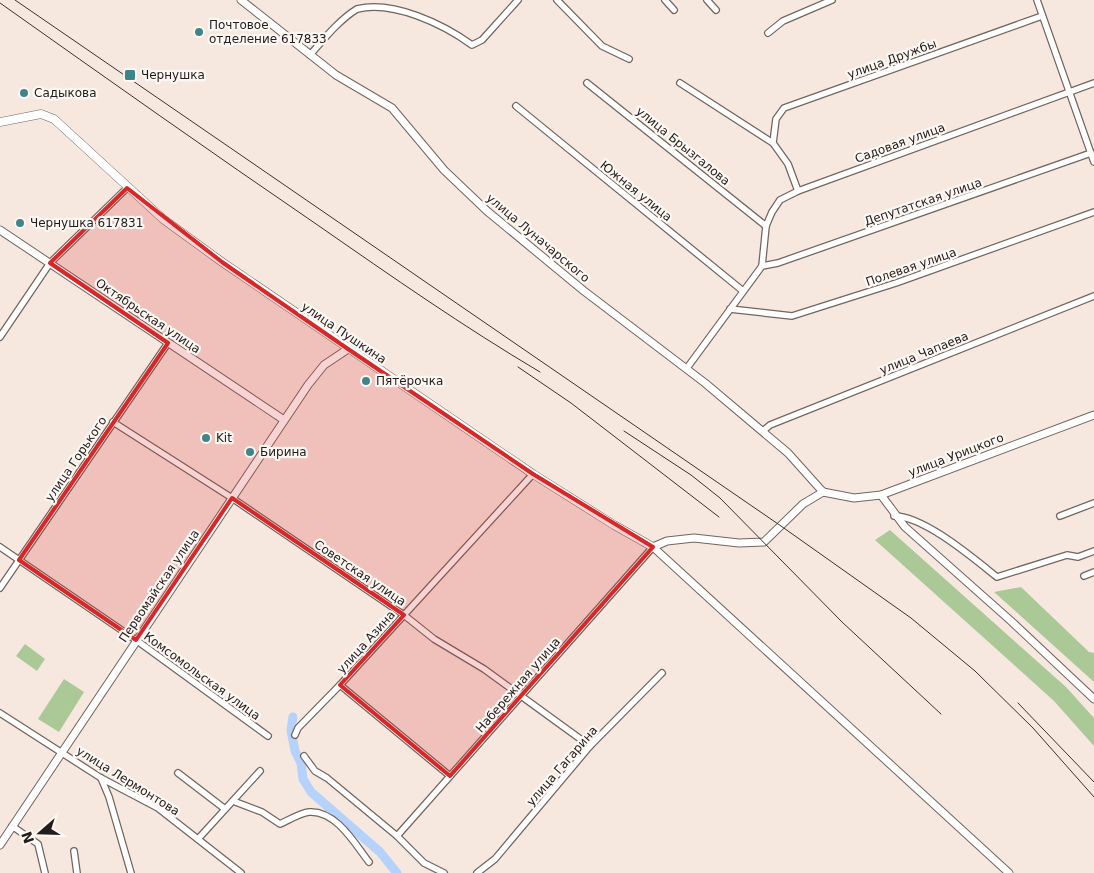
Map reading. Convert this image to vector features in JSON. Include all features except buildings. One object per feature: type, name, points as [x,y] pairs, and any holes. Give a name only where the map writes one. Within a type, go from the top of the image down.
[{"type":"main road","name":"улица Пушкина","points":[[0,122],[42,114],[54,119],[127,188],[164,219],[222,262],[533,474],[653,547]]},
{"type":"street","name":"улица Луначарского","points":[[241,0],[336,75],[392,108],[444,170],[487,211],[584,291],[686,368],[763,431],[788,453],[823,492]]},
{"type":"street","points":[[310,55],[357,9],[371,2],[401,3],[438,21],[472,45],[482,40],[518,0]]},
{"type":"street","points":[[557,0],[602,46],[629,59]]},
{"type":"street","points":[[665,0],[674,10]]},
{"type":"street","points":[[707,0],[716,10]]},
{"type":"street","points":[[768,33],[782,21],[832,0]]},
{"type":"street","points":[[1036,0],[1094,162]]},
{"type":"street","name":"улица Дружбы","points":[[773,143],[776,119],[784,108],[1042,16]]},
{"type":"street","points":[[680,82],[773,143],[788,164],[798,191]]},
{"type":"street","name":"улица Брызгалова","points":[[587,83],[766,226]]},
{"type":"street","name":"Садовая улица","points":[[762,266],[766,226],[780,200],[798,191],[1094,84]]},
{"type":"street","name":"Южная улица","points":[[516,106],[743,291]]},
{"type":"street","name":"Депутатская улица","points":[[762,266],[787,260],[1091,154]]},
{"type":"street","points":[[0,337],[50,263],[127,188]]},
{"type":"street","name":"Полевая улица","points":[[730,309],[792,316],[896,283],[1094,212]]},
{"type":"street","name":"Октябрьская улица","points":[[0,230],[284,420]]},
{"type":"street","points":[[686,368],[762,266]]},
{"type":"street","name":"улица Чапаева","points":[[763,431],[770,425],[1094,296]]},
{"type":"street","name":"улица Горького","points":[[0,588],[168,343]]},
{"type":"street","name":"Первомайская улица","points":[[0,845],[316,373],[324,365],[348,349]]},
{"type":"street","name":"улица Урицкого","points":[[823,492],[854,498],[881,495],[1094,415]]},
{"type":"street","name":"Советская улица","points":[[113,422],[232,498],[404,615],[434,639],[484,668],[590,746]]},
{"type":"street","name":"улица Азина","points":[[295,735],[298,728],[340,685],[533,474]]},
{"type":"street","points":[[823,492],[803,504],[764,542],[739,543],[694,538],[667,541],[653,547],[1009,873]]},
{"type":"street","points":[[881,495],[894,516],[1094,699]]},
{"type":"street","points":[[1060,516],[1094,503]]},
{"type":"street","points":[[894,516],[912,519],[956,546],[997,577],[1066,555],[1078,557],[1094,551]]},
{"type":"street","name":"Комсомольская улица","points":[[0,547],[136,640],[268,736]]},
{"type":"street","name":"Набережная улица","points":[[397,836],[653,547]]},
{"type":"street","points":[[1084,576],[1094,572]]},
{"type":"street","name":"улица Гагарина","points":[[477,873],[495,859],[590,746],[662,673]]},
{"type":"street","points":[[340,685],[450,776]]},
{"type":"street","name":"улица Лермонтова","points":[[0,713],[62,751],[101,778],[158,808],[241,873]]},
{"type":"street","points":[[304,756],[322,777],[327,778],[397,836],[424,862],[444,873]]},
{"type":"street","points":[[198,839],[260,771]]},
{"type":"street","points":[[178,773],[225,809]]},
{"type":"street","points":[[101,778],[109,797],[130,873]]},
{"type":"street","points":[[233,801],[262,812],[280,824],[308,812],[324,814],[340,825],[369,862]]},
{"type":"street","points":[[12,826],[38,844],[45,873]]},
{"type":"street","points":[[74,851],[77,873]]},
{"type":"highlighted area","points":[[127,188],[222,262],[348,349],[533,474],[653,547],[450,776],[340,685],[404,615],[232,498],[136,640],[19,560],[168,343],[50,263]]},
{"type":"green space","points":[[890,530],[1066,687],[1094,718],[1094,746],[1054,701],[875,540]]},
{"type":"green space","points":[[1021,587],[1089,652],[1094,653],[1094,682],[994,592]]},
{"type":"green space","points":[[25,644],[45,659],[37,671],[16,656]]},
{"type":"green space","points":[[64,679],[84,692],[59,732],[38,719]]},
{"type":"waterway","points":[[293,717],[291,730],[295,751],[301,763],[303,779],[311,792],[380,852],[397,873]]},
{"type":"railway","points":[[15,0],[781,526],[911,618],[975,671],[1033,728],[1094,797]]},
{"type":"railway","points":[[0,3],[401,282],[540,372]]},
{"type":"railway","points":[[518,367],[571,403],[719,517]]},
{"type":"railway","points":[[624,431],[691,475],[720,498],[842,622],[941,714]]},
{"type":"railway","points":[[1018,703],[1094,782]]},
{"type":"place","name":"Почтовое отделение 617833","points":[[199,32]]},
{"type":"place","name":"Чернушка","points":[[130,75]]},
{"type":"place","name":"Садыкова","points":[[24,93]]},
{"type":"place","name":"Чернушка 617831","points":[[20,223]]},
{"type":"place","name":"Пятёрочка","points":[[366,381]]},
{"type":"place","name":"Kit","points":[[206,438]]},
{"type":"place","name":"Бирина","points":[[250,452]]}]
